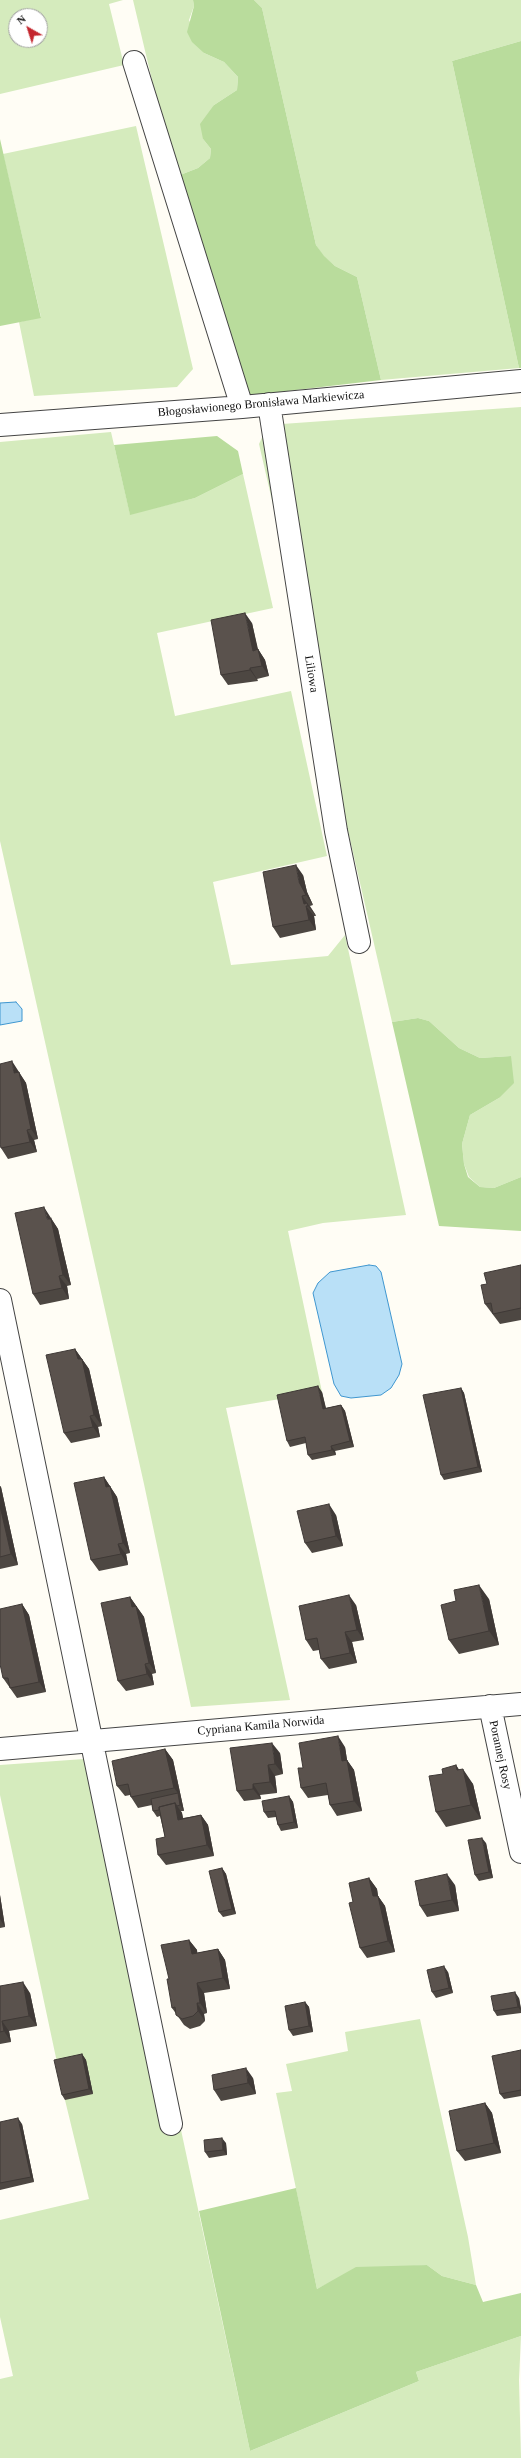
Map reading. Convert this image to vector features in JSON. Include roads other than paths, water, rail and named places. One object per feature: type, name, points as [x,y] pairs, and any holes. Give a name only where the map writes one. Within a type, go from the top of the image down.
[{"type":"street","points":[[134,62],[242,407]]},
{"type":"street","name":"Błogosławionego Bronisława Markiewicza","points":[[0,425],[242,407],[521,381]]},
{"type":"street","name":"Liliowa","points":[[269,404],[336,831],[359,942]]},
{"type":"street","points":[[0,1300],[172,2124]]},
{"type":"street","name":"Cypriana Kamila Norwida","points":[[0,1749],[521,1704]]},
{"type":"street","name":"Porannej Rosy","points":[[490,1706],[521,1852]]},
{"type":"water","points":[[16,1002],[22,1009],[22,1021],[0,1025],[0,1003]]},
{"type":"water","points":[[369,1265],[376,1266],[381,1272],[402,1364],[399,1375],[391,1388],[381,1395],[351,1398],[341,1396],[334,1384],[313,1293],[318,1283],[330,1272]]}]
